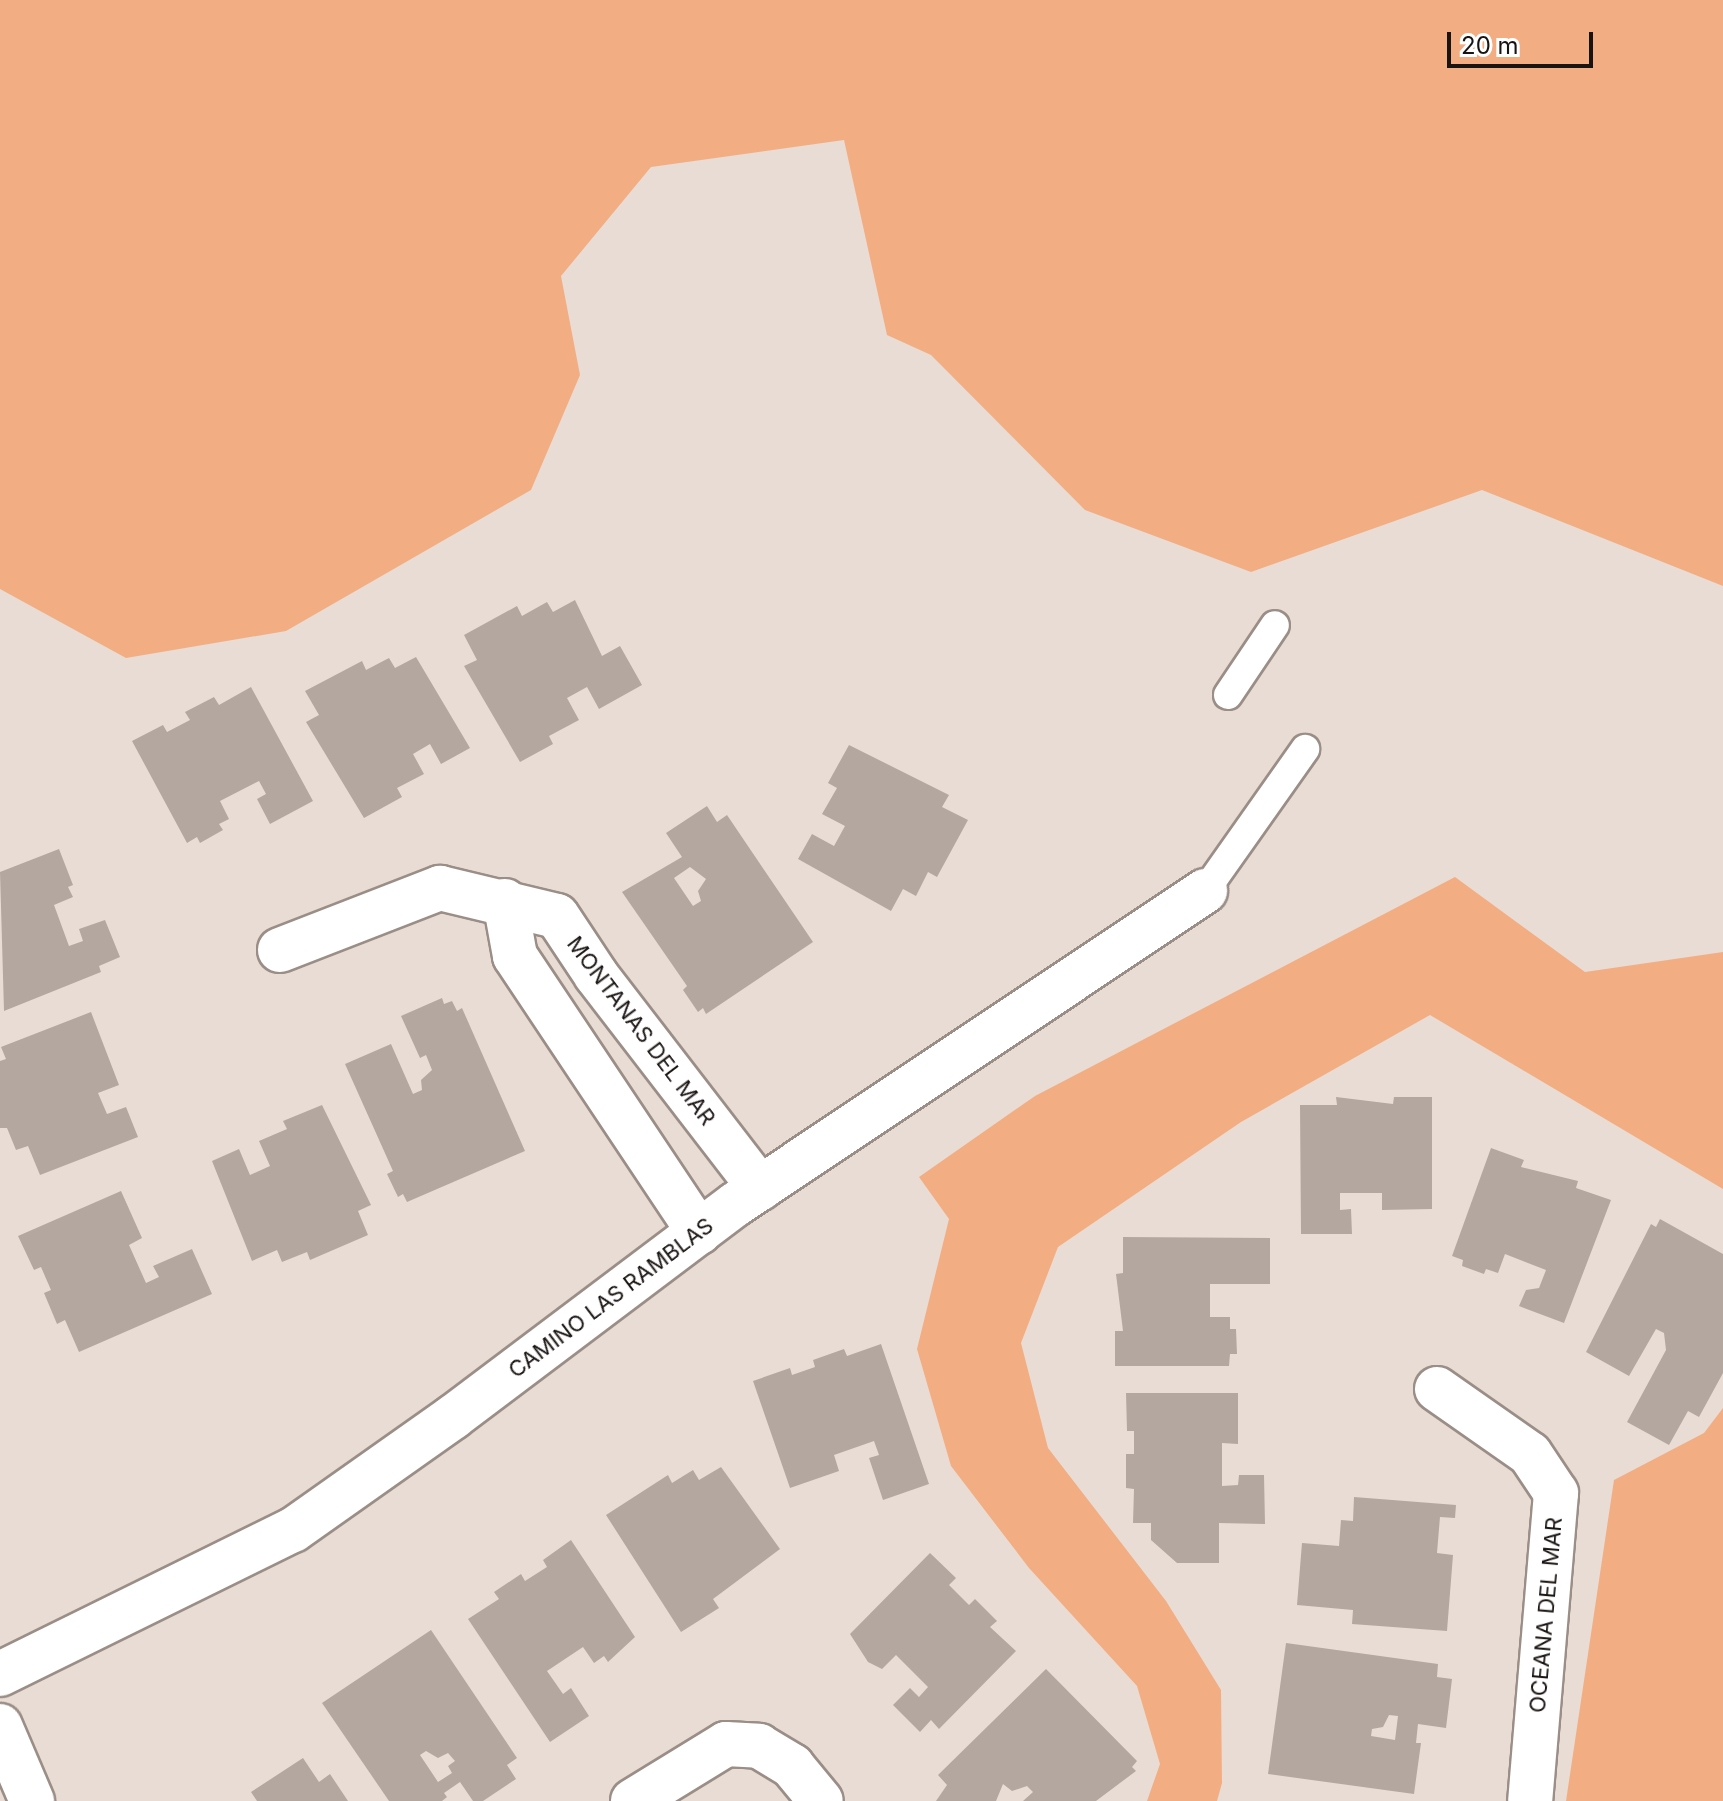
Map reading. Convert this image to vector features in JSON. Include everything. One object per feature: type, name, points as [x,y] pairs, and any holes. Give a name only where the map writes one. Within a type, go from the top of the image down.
[{"type":"street","name":"MONTANAS DEL MAR","points":[[280,950],[440,888],[505,901],[557,916],[596,975],[760,1188]]},
{"type":"street","name":"CAMINO LAS RAMBLAS","points":[[0,1674],[293,1530],[760,1188],[1205,891]]},
{"type":"street","points":[[505,901],[515,956],[699,1232]]},
{"type":"street","points":[[551,1006],[596,975]]},
{"type":"street","name":"OCEANA DEL MAR","points":[[1437,1389],[1530,1454],[1556,1493],[1530,1801]]},
{"type":"street","points":[[0,1726],[32,1801]]},
{"type":"street","points":[[633,1801],[726,1744],[759,1746],[792,1766],[821,1801]]},
{"type":"lane","points":[[1228,695],[1275,625]]},
{"type":"lane","points":[[1205,891],[1305,749]]},
{"type":"shaded area","points":[[0,0],[1723,0],[1723,586],[1482,490],[1251,572],[1085,510],[931,355],[887,335],[844,140],[651,167],[561,276],[580,375],[531,490],[286,631],[126,658],[0,589]]},
{"type":"shaded area","points":[[1455,877],[1585,972],[1723,952],[1723,1189],[1430,1015],[1241,1122],[1058,1247],[1021,1343],[1048,1448],[1166,1601],[1221,1690],[1222,1783],[1217,1801],[1147,1801],[1160,1764],[1137,1686],[1029,1568],[951,1466],[917,1349],[949,1219],[919,1177],[1035,1096]]},
{"type":"shaded area","points":[[1723,1408],[1723,1801],[1566,1801],[1614,1480],[1704,1433]]},
{"type":"building","points":[[575,600],[602,656],[620,646],[642,685],[599,709],[587,687],[567,698],[579,720],[549,736],[553,744],[520,762],[464,666],[477,660],[464,635],[517,606],[522,616],[547,602],[553,612]]},
{"type":"building","points":[[416,657],[470,748],[441,764],[430,744],[413,754],[424,774],[397,788],[402,797],[364,818],[306,722],[319,715],[305,691],[362,661],[366,670],[389,658],[395,668]]},
{"type":"building","points":[[251,687],[313,801],[270,824],[257,799],[266,794],[259,781],[220,801],[229,819],[219,824],[223,830],[200,843],[197,837],[187,843],[132,741],[163,725],[167,732],[190,720],[185,712],[214,697],[219,705]]},
{"type":"building","points":[[849,745],[949,795],[942,807],[968,820],[937,877],[928,872],[916,896],[903,889],[891,911],[798,859],[812,834],[834,846],[845,826],[822,814],[837,788],[828,783]]},
{"type":"building","points":[[707,806],[717,822],[727,815],[813,942],[706,1014],[703,1008],[698,1012],[683,990],[687,986],[622,892],[682,857],[666,833]],"holes":[[[690,867],[706,879],[698,891],[701,901],[693,906],[674,878]]]},
{"type":"building","points":[[59,849],[73,885],[68,887],[73,897],[54,905],[69,946],[83,941],[79,929],[105,920],[120,957],[99,966],[101,972],[4,1011],[0,872]]},
{"type":"building","points":[[442,998],[444,1004],[452,1001],[457,1011],[462,1008],[525,1151],[407,1202],[403,1194],[398,1197],[387,1174],[393,1171],[345,1064],[391,1044],[413,1094],[422,1090],[421,1080],[432,1070],[426,1055],[420,1058],[401,1016]]},
{"type":"building","points":[[91,1012],[119,1085],[98,1093],[107,1114],[126,1107],[138,1137],[40,1175],[28,1146],[16,1150],[7,1128],[0,1128],[0,1061],[6,1059],[1,1047]]},
{"type":"building","points":[[1336,1097],[1393,1104],[1394,1097],[1432,1097],[1432,1209],[1382,1210],[1382,1193],[1340,1193],[1340,1210],[1351,1209],[1352,1234],[1301,1234],[1300,1105],[1337,1105]]},
{"type":"building","points":[[322,1105],[371,1205],[358,1211],[368,1235],[310,1260],[307,1252],[282,1262],[277,1250],[252,1261],[212,1161],[239,1149],[250,1175],[270,1166],[259,1141],[287,1129],[283,1121]]},
{"type":"building","points":[[1491,1148],[1524,1160],[1521,1167],[1578,1181],[1576,1188],[1611,1200],[1564,1323],[1519,1306],[1526,1290],[1539,1288],[1546,1270],[1505,1254],[1498,1273],[1486,1269],[1484,1274],[1462,1266],[1463,1260],[1452,1256]]},
{"type":"building","points":[[121,1191],[142,1238],[129,1245],[146,1283],[159,1277],[153,1266],[192,1249],[212,1294],[79,1352],[65,1320],[57,1324],[44,1293],[51,1290],[41,1267],[34,1270],[18,1236]]},
{"type":"building","points":[[1660,1219],[1723,1254],[1723,1373],[1699,1417],[1688,1411],[1669,1445],[1627,1422],[1666,1350],[1664,1333],[1656,1329],[1629,1376],[1586,1352],[1651,1224],[1656,1227]]},
{"type":"building","points":[[1123,1237],[1270,1238],[1270,1284],[1210,1284],[1210,1317],[1230,1317],[1230,1329],[1236,1329],[1237,1354],[1230,1354],[1229,1366],[1115,1366],[1115,1331],[1123,1331],[1116,1274],[1123,1273]]},
{"type":"building","points":[[881,1344],[929,1484],[883,1500],[869,1458],[879,1455],[874,1441],[834,1455],[839,1471],[790,1488],[753,1381],[790,1368],[792,1375],[815,1367],[813,1360],[844,1349],[847,1356]]},
{"type":"building","points":[[1126,1393],[1238,1393],[1238,1444],[1222,1443],[1222,1486],[1238,1485],[1239,1475],[1264,1475],[1265,1524],[1219,1523],[1219,1563],[1177,1563],[1151,1540],[1151,1523],[1133,1523],[1134,1489],[1126,1488],[1126,1454],[1134,1454],[1134,1431],[1127,1431]]},
{"type":"building","points":[[721,1467],[780,1549],[713,1599],[719,1608],[681,1632],[606,1515],[668,1475],[672,1483],[693,1470],[699,1480]]},
{"type":"building","points":[[1354,1497],[1456,1505],[1455,1518],[1440,1517],[1437,1553],[1453,1555],[1447,1631],[1352,1624],[1353,1610],[1297,1605],[1302,1543],[1339,1546],[1341,1520],[1353,1521]]},
{"type":"building","points":[[571,1540],[635,1637],[608,1662],[604,1656],[594,1663],[583,1647],[547,1671],[563,1694],[571,1688],[589,1716],[550,1742],[468,1619],[499,1599],[494,1592],[521,1574],[525,1581],[547,1567],[543,1560]]},
{"type":"building","points":[[930,1553],[956,1578],[949,1585],[969,1605],[975,1599],[997,1621],[990,1627],[1016,1651],[939,1729],[931,1720],[920,1732],[893,1705],[910,1688],[919,1697],[928,1687],[896,1655],[882,1669],[868,1662],[850,1634]]},
{"type":"building","points":[[431,1630],[517,1758],[507,1765],[516,1779],[483,1801],[473,1801],[460,1782],[444,1793],[447,1797],[442,1801],[389,1801],[322,1703]],"holes":[[[426,1751],[438,1758],[448,1753],[455,1761],[448,1766],[452,1773],[438,1782],[420,1755]]]},
{"type":"building","points":[[1286,1643],[1438,1664],[1437,1677],[1452,1679],[1446,1728],[1418,1724],[1416,1743],[1421,1743],[1414,1794],[1268,1774]],"holes":[[[1389,1715],[1398,1716],[1395,1740],[1371,1736],[1372,1729],[1383,1727]]]},
{"type":"building","points":[[1046,1669],[1137,1761],[1132,1767],[1136,1771],[1096,1801],[1023,1801],[1033,1792],[1027,1786],[1012,1791],[1003,1784],[996,1801],[936,1801],[947,1785],[938,1775]]},
{"type":"building","points":[[303,1758],[319,1782],[330,1774],[348,1801],[257,1801],[251,1792]]}]
